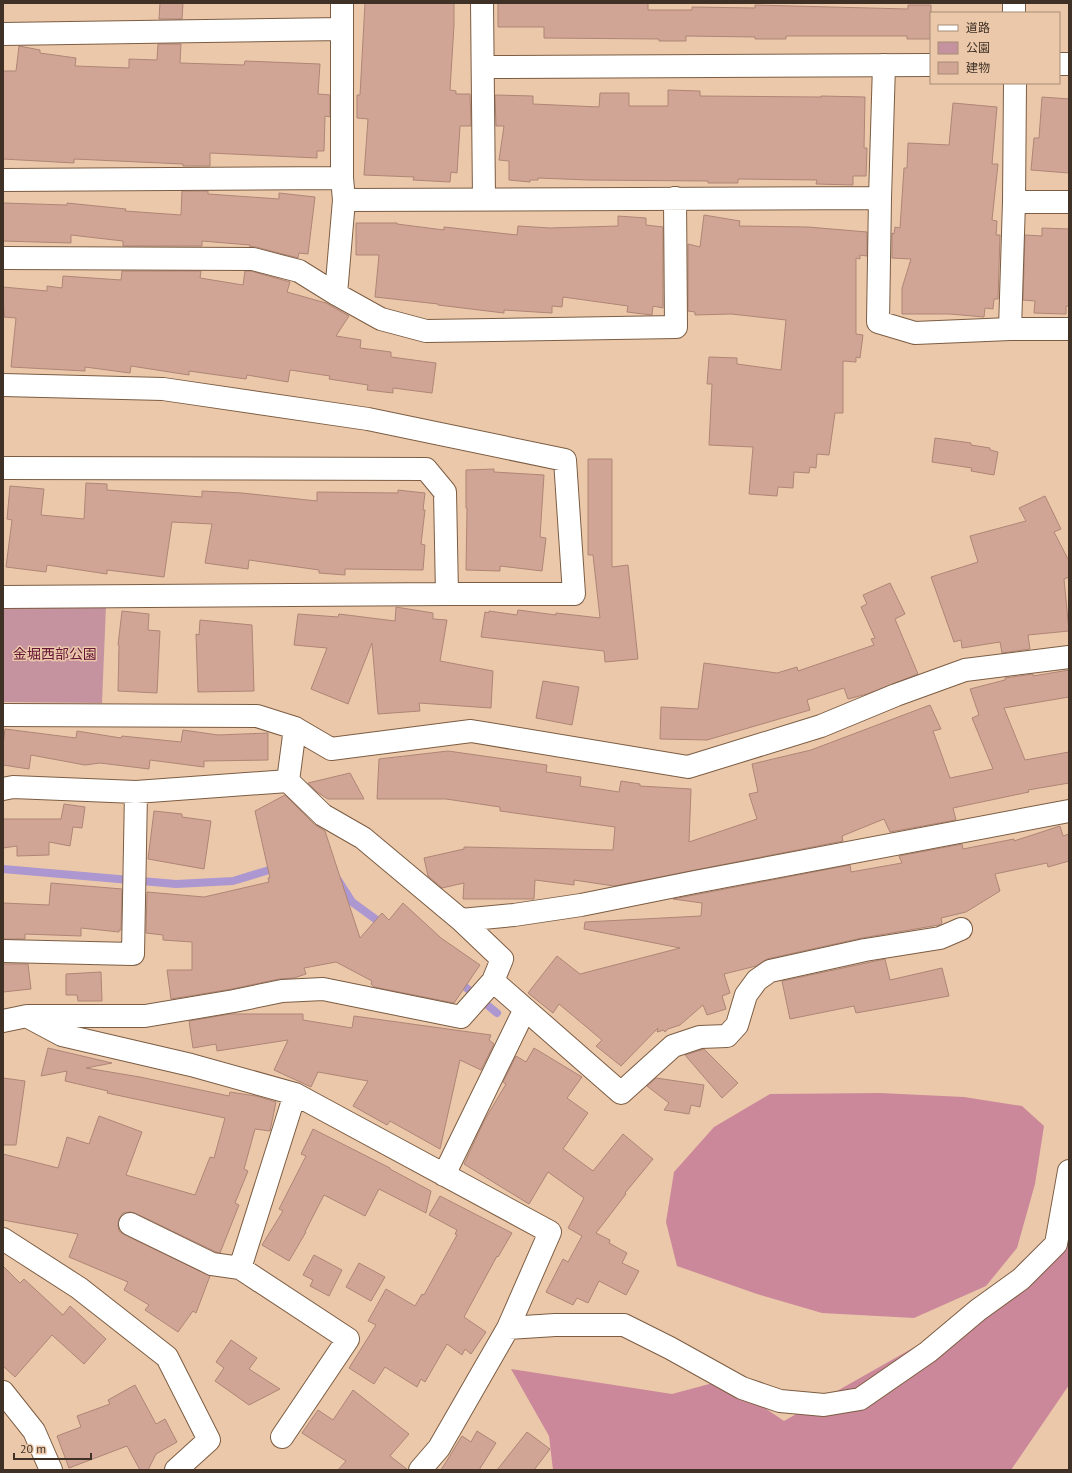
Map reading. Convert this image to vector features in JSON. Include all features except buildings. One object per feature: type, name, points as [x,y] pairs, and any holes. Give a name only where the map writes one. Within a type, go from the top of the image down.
[{"type":"street","points":[[336,294],[344,200],[342,178],[342,3]]},
{"type":"street","points":[[482,3],[484,199]]},
{"type":"street","points":[[3,34],[342,29]]},
{"type":"street","points":[[884,65],[878,322],[914,333],[1010,329],[1069,329]]},
{"type":"street","points":[[483,67],[930,65]]},
{"type":"street","points":[[1010,329],[1014,202],[1015,84]]},
{"type":"street","points":[[3,180],[342,178]]},
{"type":"street","points":[[3,258],[253,258],[299,271],[381,319],[426,331],[676,327],[675,198]]},
{"type":"street","points":[[344,200],[880,198]]},
{"type":"street","points":[[1014,202],[1069,202]]},
{"type":"street","points":[[3,385],[163,389],[368,419],[565,460],[574,594],[3,597]]},
{"type":"street","points":[[3,468],[426,469],[444,492],[447,594]]},
{"type":"street","points":[[3,715],[257,716],[295,728],[331,749],[471,731],[688,767],[821,726],[896,694],[965,670],[1069,657]]},
{"type":"street","points":[[288,781],[295,728]]},
{"type":"street","points":[[3,789],[13,788],[136,792],[288,781],[323,815],[363,838],[461,920],[502,960],[493,980],[461,1016],[323,990],[282,991],[234,1001],[145,1016],[27,1016],[3,1021]]},
{"type":"street","points":[[3,951],[133,954],[136,792]]},
{"type":"street","points":[[461,920],[514,915],[581,905],[702,880],[1069,811]]},
{"type":"street","points":[[493,980],[621,1093],[673,1046],[700,1037],[727,1036],[737,1025],[746,995],[757,980],[770,971],[865,950],[940,938],[961,929]]},
{"type":"street","points":[[444,1175],[525,1009]]},
{"type":"street","points":[[27,1016],[62,1035],[191,1065],[295,1094],[550,1232],[508,1328],[439,1448],[420,1470]]},
{"type":"street","points":[[240,1268],[295,1094]]},
{"type":"street","points":[[508,1328],[555,1325],[624,1325],[670,1348],[742,1388],[780,1402],[824,1405],[860,1399],[928,1352],[978,1310],[1021,1279],[1056,1244],[1069,1171]]},
{"type":"street","points":[[130,1224],[212,1264],[240,1268],[348,1340],[282,1437]]},
{"type":"street","points":[[3,1239],[79,1288],[167,1358],[209,1440],[176,1470]]},
{"type":"street","points":[[3,1392],[7,1395],[34,1431],[51,1470]]},
{"type":"green space","name":"金堀西部公園","points":[[3,606],[106,606],[102,703],[3,702]]},
{"type":"shaded area","points":[[880,1093],[964,1097],[1022,1106],[1044,1126],[1035,1184],[1017,1248],[986,1286],[914,1318],[822,1313],[757,1294],[677,1266],[666,1222],[674,1172],[714,1127],[770,1094]]},
{"type":"shaded area","points":[[1069,1226],[1069,1385],[1011,1470],[553,1470],[549,1436],[511,1369],[672,1394],[724,1380],[784,1421],[1017,1289]]},
{"type":"waterway","points":[[3,869],[176,884],[233,881],[279,867]]},
{"type":"waterway","points":[[338,880],[352,902],[385,926]]},
{"type":"waterway","points":[[458,981],[497,1013]]}]
